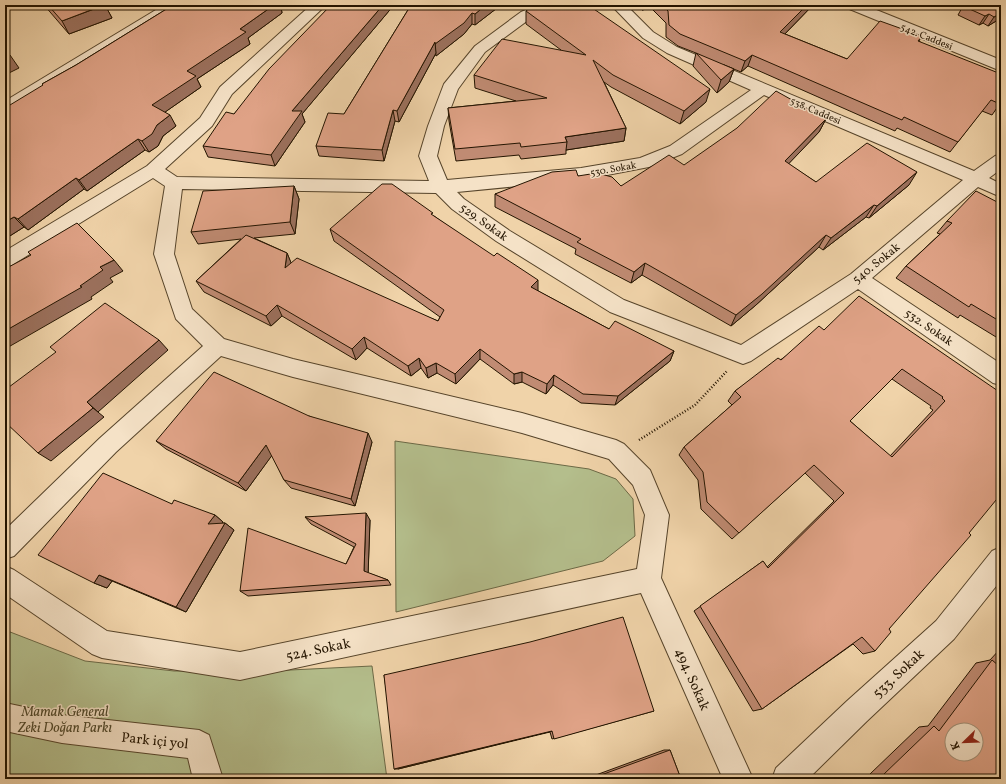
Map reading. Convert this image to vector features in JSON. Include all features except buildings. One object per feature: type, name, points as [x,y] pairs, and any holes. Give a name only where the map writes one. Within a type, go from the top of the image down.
[{"type":"street","points":[[5,108],[174,5]]},
{"type":"street","points":[[5,260],[154,170],[206,122],[226,90],[319,5]]},
{"type":"street","name":"529. Sokak","points":[[549,5],[526,14],[480,49],[450,88],[436,126],[428,156],[441,187],[458,204],[503,236],[616,306],[743,355]]},
{"type":"street","name":"538. Caddesi","points":[[618,5],[648,35],[672,50],[764,88],[1001,191]]},
{"type":"street","name":"542. Caddesi","points":[[852,5],[1001,66]]},
{"type":"street","points":[[878,15],[891,8]]},
{"type":"street","name":"530. Sokak","points":[[174,182],[441,187],[581,174],[643,162],[676,150],[764,88]]},
{"type":"street","name":"540. Sokak","points":[[743,355],[858,279],[976,179],[1001,160]]},
{"type":"street","points":[[154,170],[174,182],[164,254],[183,313],[216,346],[293,368],[522,423],[616,451],[642,478],[657,515],[648,579]]},
{"type":"street","name":"532. Sokak","points":[[858,279],[1001,376]]},
{"type":"street","points":[[5,547],[108,444],[216,346]]},
{"type":"street","name":"533. Sokak","points":[[787,779],[944,630],[1001,560]]},
{"type":"street","name":"524. Sokak","points":[[5,579],[102,644],[240,666],[648,579]]},
{"type":"street","name":"494. Sokak","points":[[648,579],[738,779]]},
{"type":"street","name":"Park içi yol","points":[[5,717],[62,729],[199,745],[208,779]]},
{"type":"path","points":[[616,451],[643,438],[695,405],[743,355]]},
{"type":"green space","points":[[395,441],[589,469],[616,479],[633,499],[635,536],[603,561],[396,612]]},
{"type":"green space","name":"Mamak General Zeki Doğan Parkı","points":[[5,630],[85,661],[174,671],[270,671],[372,666],[387,779],[5,779]]}]
